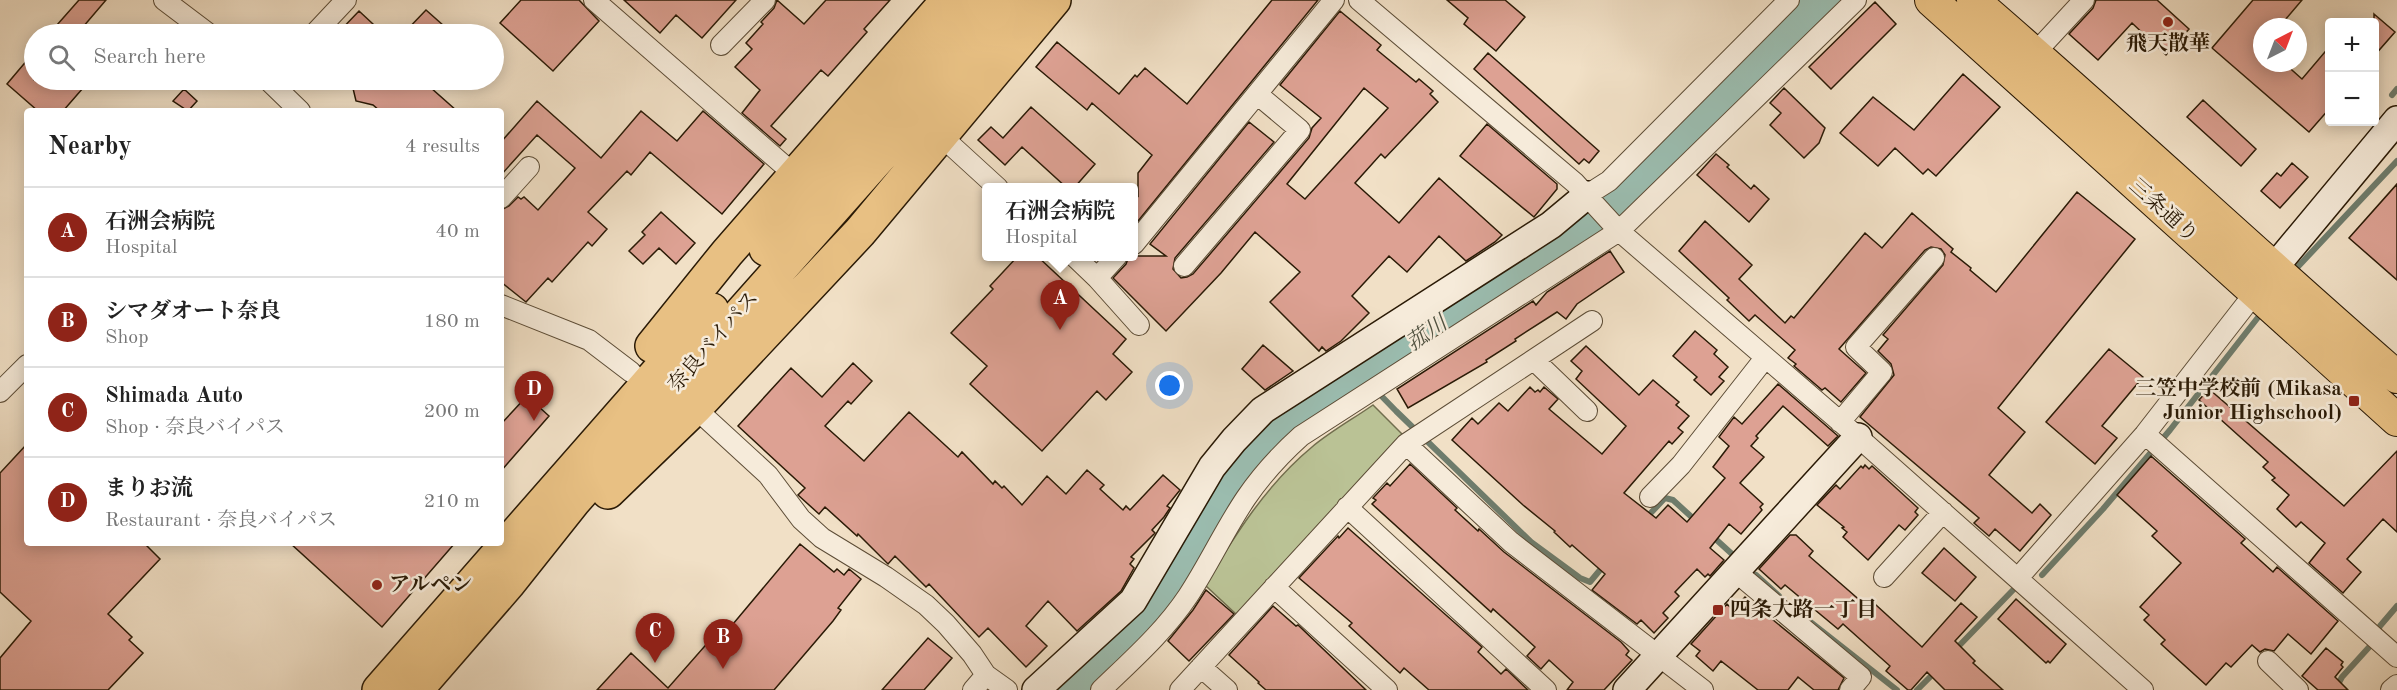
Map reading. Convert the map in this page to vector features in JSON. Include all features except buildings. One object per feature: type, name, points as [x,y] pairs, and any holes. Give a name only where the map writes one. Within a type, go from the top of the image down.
[{"type":"highway","points":[[545,500],[631,372],[727,253],[948,0]]},
{"type":"highway","name":"奈良バイパス","points":[[416,690],[508,584],[981,0]]},
{"type":"highway","name":"奈良バイパス","points":[[379,690],[545,500],[1019,0]]},
{"type":"highway","points":[[508,584],[530,568],[695,408],[860,232],[1054,0]]},
{"type":"main road","name":"三条通り","points":[[1931,0],[2264,281],[2397,377]]},
{"type":"main road","name":"三条通り","points":[[1972,0],[2035,53],[2264,281],[2397,420]]},
{"type":"street","points":[[323,24],[346,0]]},
{"type":"street","points":[[594,0],[795,176]]},
{"type":"street","points":[[721,45],[765,0]]},
{"type":"street","points":[[1138,239],[1334,0]]},
{"type":"street","points":[[1359,0],[1557,167],[1587,195],[1618,230],[2018,578],[2143,690]]},
{"type":"street","points":[[1036,690],[1133,601],[1212,467],[1263,410],[1551,225],[1587,195],[1609,181],[1789,0]]},
{"type":"street","points":[[1101,690],[1158,636],[1171,620],[1188,597],[1246,497],[1301,436],[1618,230],[1856,0]]},
{"type":"street","points":[[2035,53],[2085,0]]},
{"type":"street","points":[[166,1],[196,24]]},
{"type":"street","points":[[279,90],[296,108]]},
{"type":"street","points":[[1184,266],[1300,130],[1257,94]]},
{"type":"street","points":[[2018,578],[2145,434],[2264,281],[2397,120]]},
{"type":"street","points":[[940,135],[993,183]]},
{"type":"street","points":[[504,195],[529,166]]},
{"type":"street","points":[[1627,690],[1736,572],[1849,430],[1882,372],[1856,347],[1934,258]]},
{"type":"street","points":[[1079,261],[1139,326]]},
{"type":"street","points":[[1097,278],[1112,261]]},
{"type":"street","points":[[504,306],[589,340],[631,372]]},
{"type":"street","points":[[1180,690],[1406,444],[1592,321]]},
{"type":"street","points":[[1650,497],[1681,465],[1766,358]]},
{"type":"street","points":[[1534,360],[1587,411]]},
{"type":"street","points":[[0,392],[24,370]]},
{"type":"street","points":[[695,408],[768,475],[801,519],[822,538],[886,577],[926,605],[972,654],[986,675],[1007,690]]},
{"type":"street","points":[[2145,434],[2397,657]]},
{"type":"street","points":[[1406,444],[1511,542],[1703,690]]},
{"type":"street","points":[[1347,507],[1546,690]]},
{"type":"street","points":[[1884,577],[1942,512]]},
{"type":"street","points":[[1736,572],[1861,677],[1850,690]]},
{"type":"street","points":[[1274,587],[1387,690]]},
{"type":"street","points":[[2268,661],[2298,690]]},
{"type":"street","points":[[1201,667],[1227,690]]},
{"type":"street","points":[[973,690],[986,675]]},
{"type":"street","points":[[2391,690],[2397,685]]},
{"type":"green space","points":[[1373,405],[1403,435],[1237,615],[1205,585],[1228,548],[1266,494],[1295,462],[1327,436]]},
{"type":"waterway","name":"菰川","points":[[1064,690],[1132,630],[1163,595],[1223,484],[1245,454],[1276,423],[1343,378],[1361,375],[1386,363],[1434,327],[1485,295],[1534,269],[1616,208],[1825,0]]},
{"type":"waterway","points":[[2392,95],[2397,89]]},
{"type":"waterway","points":[[2293,272],[2397,161]]},
{"type":"waterway","points":[[2042,575],[2103,509],[2170,430],[2263,311]]},
{"type":"waterway","points":[[1361,375],[1531,542],[1580,578],[1590,582],[1605,564]]},
{"type":"waterway","points":[[1646,518],[1665,498],[1673,500],[1696,521]]},
{"type":"waterway","points":[[1710,534],[1732,554]]},
{"type":"waterway","points":[[1756,575],[1779,596]]},
{"type":"waterway","points":[[1954,651],[2014,589]]},
{"type":"waterway","points":[[1789,605],[1897,690]]},
{"type":"waterway","points":[[2335,690],[2342,677],[2371,645],[2380,626],[2397,606]]},
{"type":"waterway","points":[[1917,690],[1935,672]]},
{"type":"place","name":"飛天散華","points":[[2168,22]]},
{"type":"place","name":"石洲会病院","points":[[1060,330]]},
{"type":"place","name":"三笠中学校前 (Mikasa Junior Highschool)","points":[[2354,401]]},
{"type":"place","name":"まりお流","points":[[534,421]]},
{"type":"place","name":"アルペン","points":[[377,585]]},
{"type":"place","name":"四条大路一丁目","points":[[1718,610]]},
{"type":"place","name":"Shimada Auto","points":[[655,663]]},
{"type":"place","name":"シマダオート奈良","points":[[723,669]]}]
